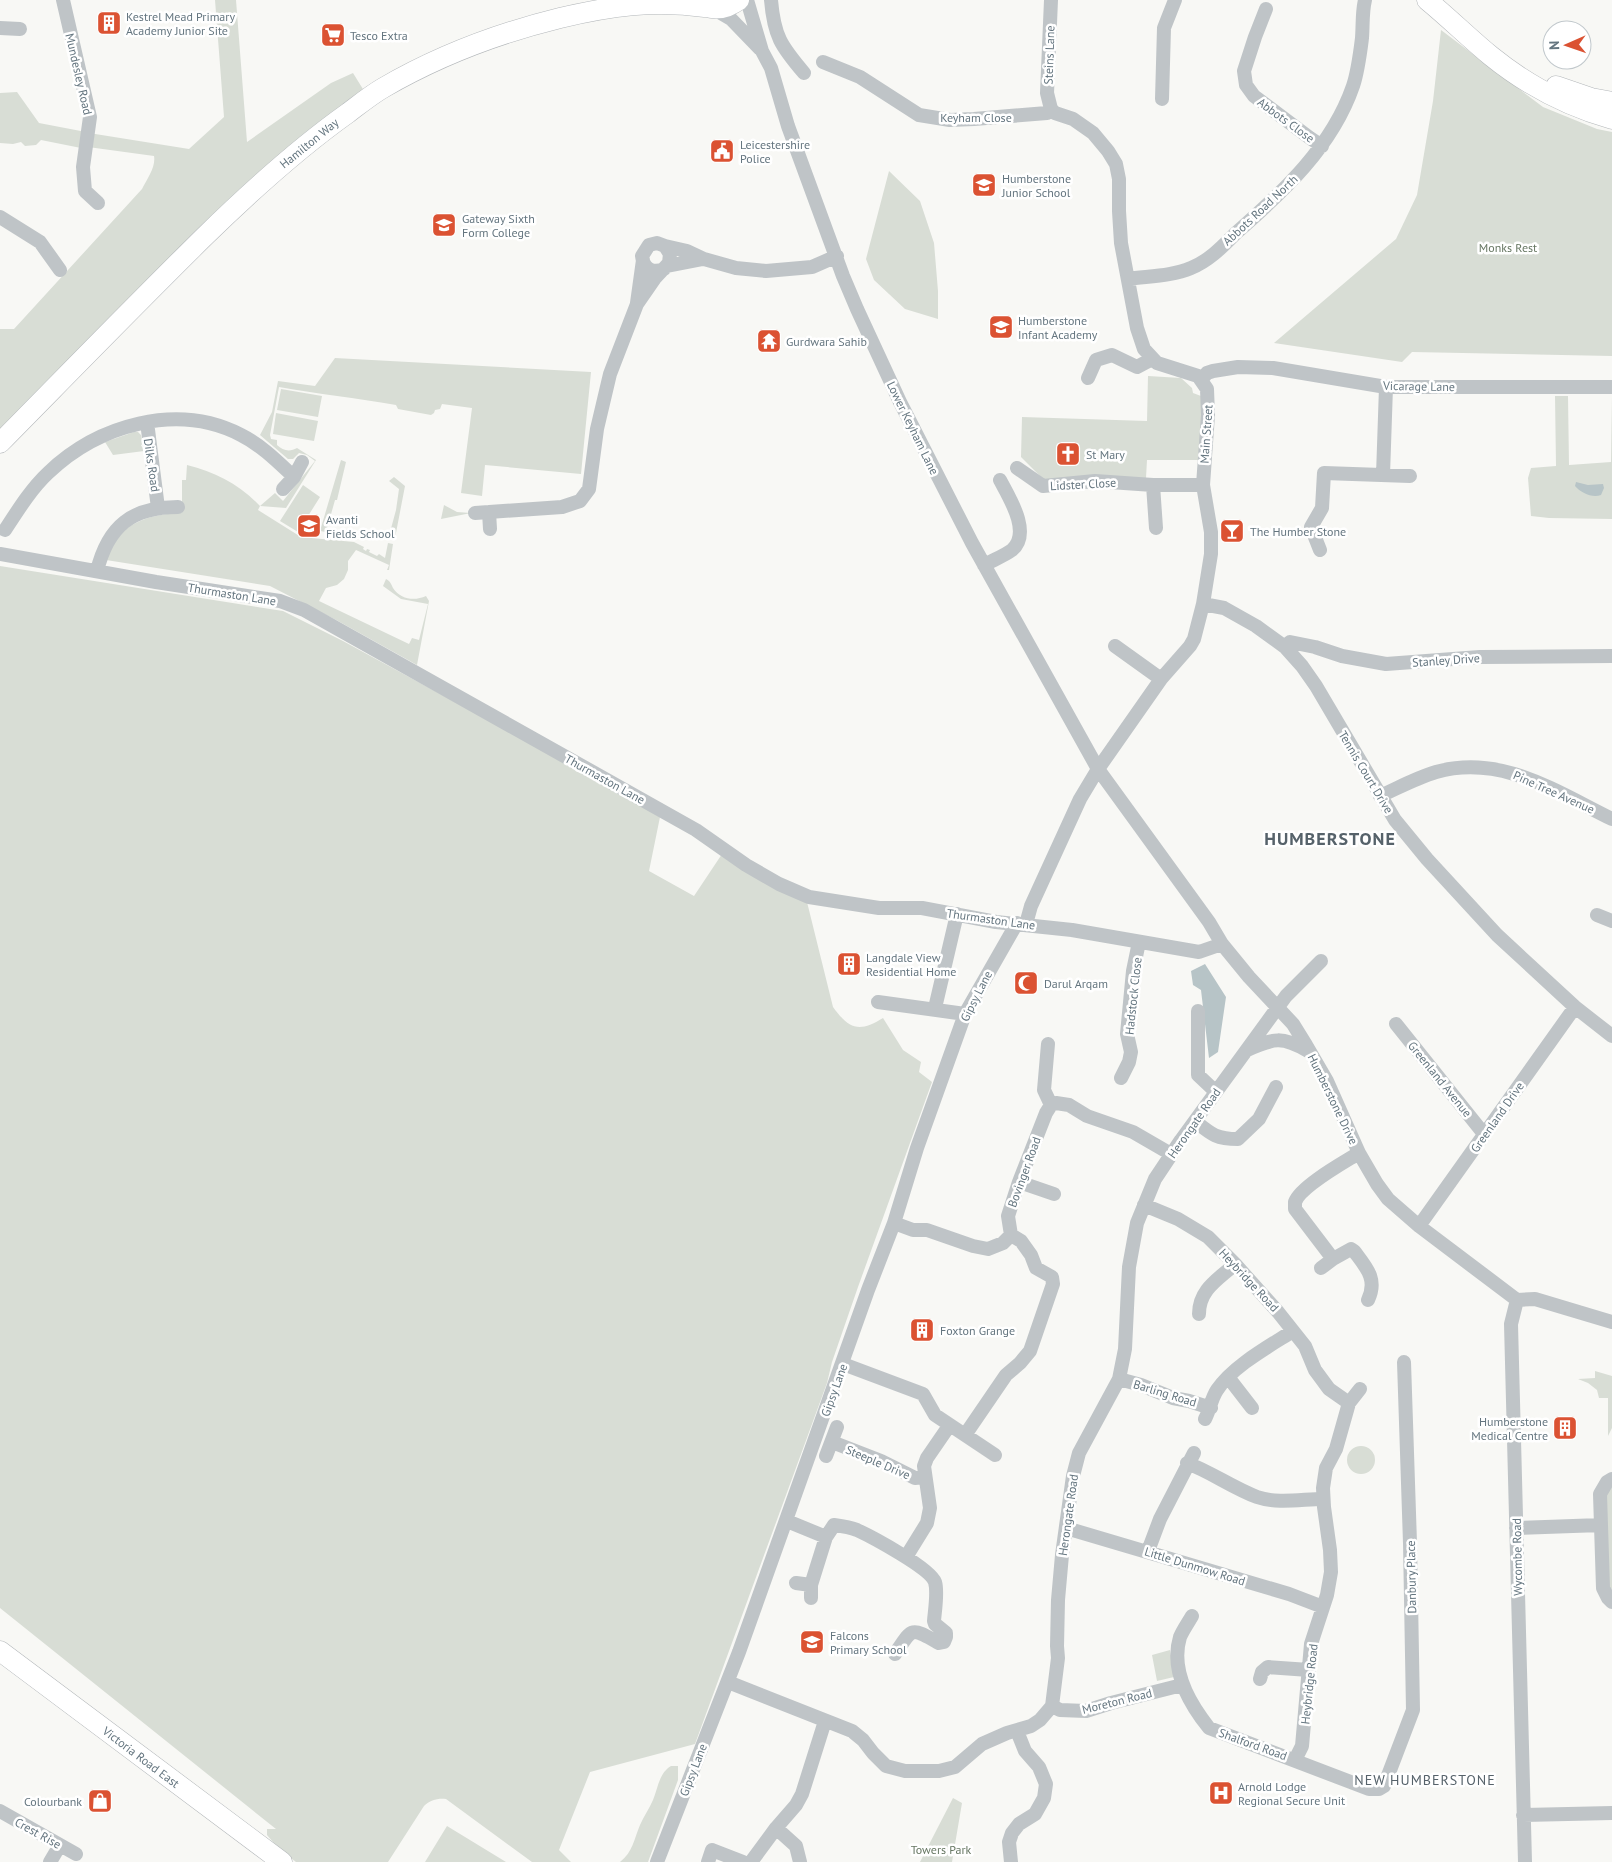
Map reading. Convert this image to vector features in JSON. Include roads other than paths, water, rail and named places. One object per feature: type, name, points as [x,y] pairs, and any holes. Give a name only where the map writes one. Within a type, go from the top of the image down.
[{"type":"highway","points":[[705,5],[732,6],[739,0]]},
{"type":"highway","points":[[1427,0],[1490,56],[1526,81],[1550,96],[1583,110],[1612,119]]},
{"type":"highway","name":"Hamilton Way","points":[[0,443],[126,313],[250,192],[312,138],[382,88],[457,51],[537,24],[620,3],[684,3],[705,5]]},
{"type":"highway","points":[[1445,15],[1554,86],[1591,98],[1612,102]]},
{"type":"highway","name":"Victoria Road East","points":[[0,1651],[282,1862]]},
{"type":"street","name":"Mundesley Road","points":[[63,0],[90,117],[83,168],[86,191],[98,204]]},
{"type":"street","name":"Lower Keyham Lane","points":[[747,0],[762,51],[771,68],[788,126],[857,309],[900,402],[984,565],[1098,769]]},
{"type":"street","points":[[771,0],[774,28],[779,40],[804,73]]},
{"type":"street","name":"Steins Lane","points":[[1051,0],[1047,94],[1051,109]]},
{"type":"street","points":[[1162,99],[1164,28],[1174,0]]},
{"type":"street","name":"Abbots Road North","points":[[1128,279],[1181,271],[1204,261],[1268,206],[1296,178],[1322,146],[1343,111],[1353,84],[1360,52],[1365,0]]},
{"type":"street","name":"Lower Keyham Lane","points":[[705,5],[730,19],[762,51]]},
{"type":"street","name":"Abbots Close","points":[[1266,9],[1249,52],[1244,71],[1246,85],[1254,96],[1322,146]]},
{"type":"street","points":[[0,28],[20,29]]},
{"type":"street","points":[[771,68],[792,58]]},
{"type":"street","name":"Keyham Close","points":[[823,62],[833,73],[860,77],[886,102],[919,115],[950,120],[1047,113],[1051,109]]},
{"type":"street","points":[[1051,109],[1055,113],[1073,119],[1093,133],[1116,164],[1119,179],[1121,243],[1137,328],[1144,349],[1152,359],[1164,367],[1194,374],[1202,380]]},
{"type":"street","points":[[0,216],[40,242],[60,270]]},
{"type":"street","points":[[490,529],[482,513],[562,507],[576,503],[585,496],[591,485],[597,429],[608,381],[637,304],[642,260],[644,252],[649,245],[657,243],[704,259],[750,270],[783,271],[812,267],[837,256]]},
{"type":"street","points":[[637,304],[665,268],[670,258],[670,254],[665,246]]},
{"type":"street","points":[[642,260],[647,268],[655,271],[704,259]]},
{"type":"street","points":[[1088,378],[1096,360],[1112,355],[1137,367],[1152,359]]},
{"type":"street","name":"Vicarage Lane","points":[[1202,380],[1207,373],[1229,367],[1273,368],[1386,387],[1612,387]]},
{"type":"street","name":"Main Street","points":[[1098,769],[1160,680],[1190,646],[1196,632],[1209,570],[1211,532],[1203,485],[1208,394],[1202,380]]},
{"type":"street","points":[[1383,475],[1386,387]]},
{"type":"street","points":[[6,531],[33,490],[62,460],[104,435],[146,422],[173,419],[188,420],[230,430],[264,449],[294,477]]},
{"type":"street","name":"Dilks Road","points":[[146,422],[158,508]]},
{"type":"street","points":[[283,489],[294,477],[302,462]]},
{"type":"street","name":"Lidster Close","points":[[1017,468],[1043,486],[1095,481],[1153,485],[1203,485]]},
{"type":"street","points":[[1320,550],[1311,527],[1322,508],[1324,473],[1410,476]]},
{"type":"street","points":[[984,565],[1013,549],[1018,542],[1020,532],[1016,511],[1000,480]]},
{"type":"street","points":[[1153,485],[1156,528]]},
{"type":"street","points":[[97,571],[103,550],[117,528],[136,515],[158,508],[178,507]]},
{"type":"street","name":"Thurmaston Lane","points":[[0,554],[156,582],[280,601],[304,610],[696,830],[746,865],[779,884],[809,897],[879,908],[922,908],[996,922],[1022,923],[1199,952],[1222,944]]},
{"type":"street","name":"Tennis Court Drive","points":[[1203,604],[1224,608],[1256,626],[1285,646],[1316,686],[1394,820],[1459,895],[1497,935],[1575,1007],[1612,1036]]},
{"type":"street","name":"Stanley Drive","points":[[1285,646],[1290,642],[1296,643],[1342,656],[1386,664],[1480,657],[1612,656]]},
{"type":"street","points":[[1115,646],[1160,680]]},
{"type":"street","name":"Pine Tree Avenue","points":[[1380,796],[1424,776],[1445,770],[1467,767],[1493,768],[1530,779],[1612,819]]},
{"type":"street","name":"Gipsy Lane","points":[[657,1862],[728,1682],[787,1521],[868,1290],[894,1223],[917,1148],[965,1014],[1022,923],[1080,799],[1098,769]]},
{"type":"street","name":"Humberstone Drive","points":[[1098,769],[1209,922],[1222,944],[1249,977],[1293,1024],[1327,1081],[1359,1153],[1388,1199],[1419,1226],[1517,1300]]},
{"type":"street","points":[[935,1008],[957,914]]},
{"type":"street","points":[[1597,915],[1612,921]]},
{"type":"street","name":"Hadstock Close","points":[[1121,1078],[1129,1062],[1131,1052],[1127,1027],[1133,971],[1139,942]]},
{"type":"street","name":"Herongate Road","points":[[1052,1706],[1058,1658],[1058,1600],[1073,1476],[1079,1454],[1119,1379],[1125,1349],[1129,1267],[1137,1223],[1155,1179],[1171,1154],[1286,996],[1322,961]]},
{"type":"street","points":[[878,1002],[935,1008],[965,1014]]},
{"type":"street","name":"Greenland Drive","points":[[1419,1226],[1575,1007]]},
{"type":"street","points":[[1198,1010],[1198,1075],[1216,1092]]},
{"type":"street","name":"Greenland Avenue","points":[[1396,1024],[1484,1134]]},
{"type":"street","points":[[1245,1051],[1276,1039],[1292,1042],[1311,1053]]},
{"type":"street","points":[[1048,1044],[1044,1090],[1051,1105],[1062,1103],[1069,1105],[1087,1116],[1133,1132],[1171,1154]]},
{"type":"street","points":[[1195,1121],[1212,1135],[1219,1138],[1238,1139],[1259,1119],[1276,1087]]},
{"type":"street","name":"Bovinger Road","points":[[1011,1235],[1008,1216],[1019,1182],[1046,1113],[1051,1105]]},
{"type":"street","points":[[1333,1259],[1295,1209],[1295,1202],[1302,1192],[1334,1168],[1359,1153]]},
{"type":"street","points":[[1019,1182],[1054,1194]]},
{"type":"street","name":"Heybridge Road","points":[[1144,1205],[1178,1219],[1208,1237],[1236,1264],[1305,1346],[1316,1370],[1329,1389],[1350,1403]]},
{"type":"street","points":[[894,1223],[913,1230],[928,1230],[988,1249],[1003,1243],[1011,1235],[1021,1241],[1031,1255],[1036,1268],[1052,1277],[1053,1284],[1030,1351],[1006,1375],[966,1435]]},
{"type":"street","points":[[1321,1268],[1347,1250],[1354,1250],[1369,1271],[1372,1282],[1368,1300]]},
{"type":"street","points":[[1199,1314],[1199,1306],[1204,1292],[1236,1264]]},
{"type":"street","points":[[1517,1300],[1535,1299],[1612,1322]]},
{"type":"street","name":"Wycombe Road","points":[[1517,1300],[1511,1324],[1525,1862]]},
{"type":"street","name":"Barling Road","points":[[1119,1379],[1141,1385],[1173,1398],[1189,1401],[1208,1414],[1217,1389],[1240,1364],[1293,1331]]},
{"type":"street","points":[[843,1364],[923,1394],[935,1415],[995,1455]]},
{"type":"street","name":"Danbury Place","points":[[1384,1786],[1413,1710],[1410,1543],[1401,1371]]},
{"type":"street","points":[[1228,1377],[1252,1408]]},
{"type":"street","name":"Heybridge Road","points":[[1296,1760],[1302,1746],[1311,1644],[1323,1607],[1330,1572],[1330,1550],[1323,1499],[1326,1468],[1336,1449],[1350,1403],[1360,1389]]},
{"type":"street","points":[[906,1557],[927,1523],[930,1508],[924,1477],[924,1466],[927,1458],[949,1426]]},
{"type":"street","name":"Steeple Drive","points":[[826,1456],[837,1428]]},
{"type":"street","name":"Steeple Drive","points":[[832,1442],[881,1461],[915,1478],[924,1477]]},
{"type":"street","points":[[1148,1551],[1160,1519],[1190,1458],[1198,1467],[1220,1481],[1259,1498],[1284,1500],[1323,1499]]},
{"type":"street","points":[[1612,1479],[1607,1482],[1600,1494],[1602,1588],[1612,1602]]},
{"type":"street","points":[[787,1521],[826,1537]]},
{"type":"street","points":[[796,1583],[811,1591],[826,1537],[834,1525],[856,1529],[906,1557],[931,1576],[934,1581],[934,1621],[946,1633],[946,1637],[944,1642],[939,1643],[918,1631],[913,1631],[908,1633],[895,1654]]},
{"type":"street","points":[[1516,1528],[1601,1525]]},
{"type":"street","name":"Little Dunmow Road","points":[[1066,1528],[1289,1594],[1323,1607]]},
{"type":"street","name":"Shalford Road","points":[[1192,1616],[1181,1635],[1177,1652],[1182,1685],[1209,1728],[1296,1760],[1369,1790],[1379,1789],[1384,1786]]},
{"type":"street","points":[[1260,1679],[1262,1672],[1268,1668],[1309,1670]]},
{"type":"street","points":[[728,1682],[852,1731],[863,1740],[886,1766],[905,1771],[939,1771],[955,1767],[982,1744],[1007,1733],[1031,1726],[1040,1720],[1052,1706]]},
{"type":"street","name":"Moreton Road","points":[[1052,1706],[1060,1710],[1086,1711],[1182,1685]]},
{"type":"street","points":[[751,1862],[796,1805],[802,1794],[825,1721]]},
{"type":"street","points":[[1011,1862],[1009,1842],[1012,1832],[1018,1824],[1035,1814],[1044,1798],[1046,1784],[1039,1767],[1025,1751],[1016,1731]]},
{"type":"street","name":"Crest Rise","points":[[0,1811],[76,1854]]},
{"type":"street","points":[[1523,1815],[1612,1813]]},
{"type":"street","points":[[776,1828],[796,1846],[800,1862]]},
{"type":"street","points":[[50,1862],[60,1845]]},
{"type":"street","points":[[708,1862],[712,1850],[743,1862]]},
{"type":"place","name":"Kestrel Mead Primary Academy Junior Site","points":[[109,23]]},
{"type":"place","name":"Tesco Extra","points":[[333,35]]},
{"type":"place","name":"Leicestershire Police","points":[[722,151]]},
{"type":"place","name":"Humberstone Junior School","points":[[984,185]]},
{"type":"place","name":"Gateway Sixth Form College","points":[[444,225]]},
{"type":"place","name":"Humberstone Infant Academy","points":[[1001,327]]},
{"type":"place","name":"Gurdwara Sahib","points":[[769,341]]},
{"type":"place","name":"St Mary","points":[[1068,454]]},
{"type":"place","name":"Avanti Fields School","points":[[309,526]]},
{"type":"place","name":"The Humber Stone","points":[[1232,531]]},
{"type":"place","name":"Langdale View Residential Home","points":[[849,964]]},
{"type":"place","name":"Darul Arqam","points":[[1026,983]]},
{"type":"place","name":"Foxton Grange","points":[[922,1330]]},
{"type":"place","name":"Humberstone Medical Centre","points":[[1565,1428]]},
{"type":"place","name":"Falcons Primary School","points":[[812,1642]]},
{"type":"place","name":"Arnold Lodge Regional Secure Unit","points":[[1221,1793]]},
{"type":"place","name":"Colourbank","points":[[100,1801]]},
{"type":"district","name":"HUMBERSTONE","points":[[1330,838]]},
{"type":"district","name":"NEW HUMBERSTONE","points":[[1425,1780]]},
{"type":"park label","name":"Monks Rest","points":[[1508,247]]},
{"type":"park label","name":"Towers Park","points":[[941,1849]]}]
